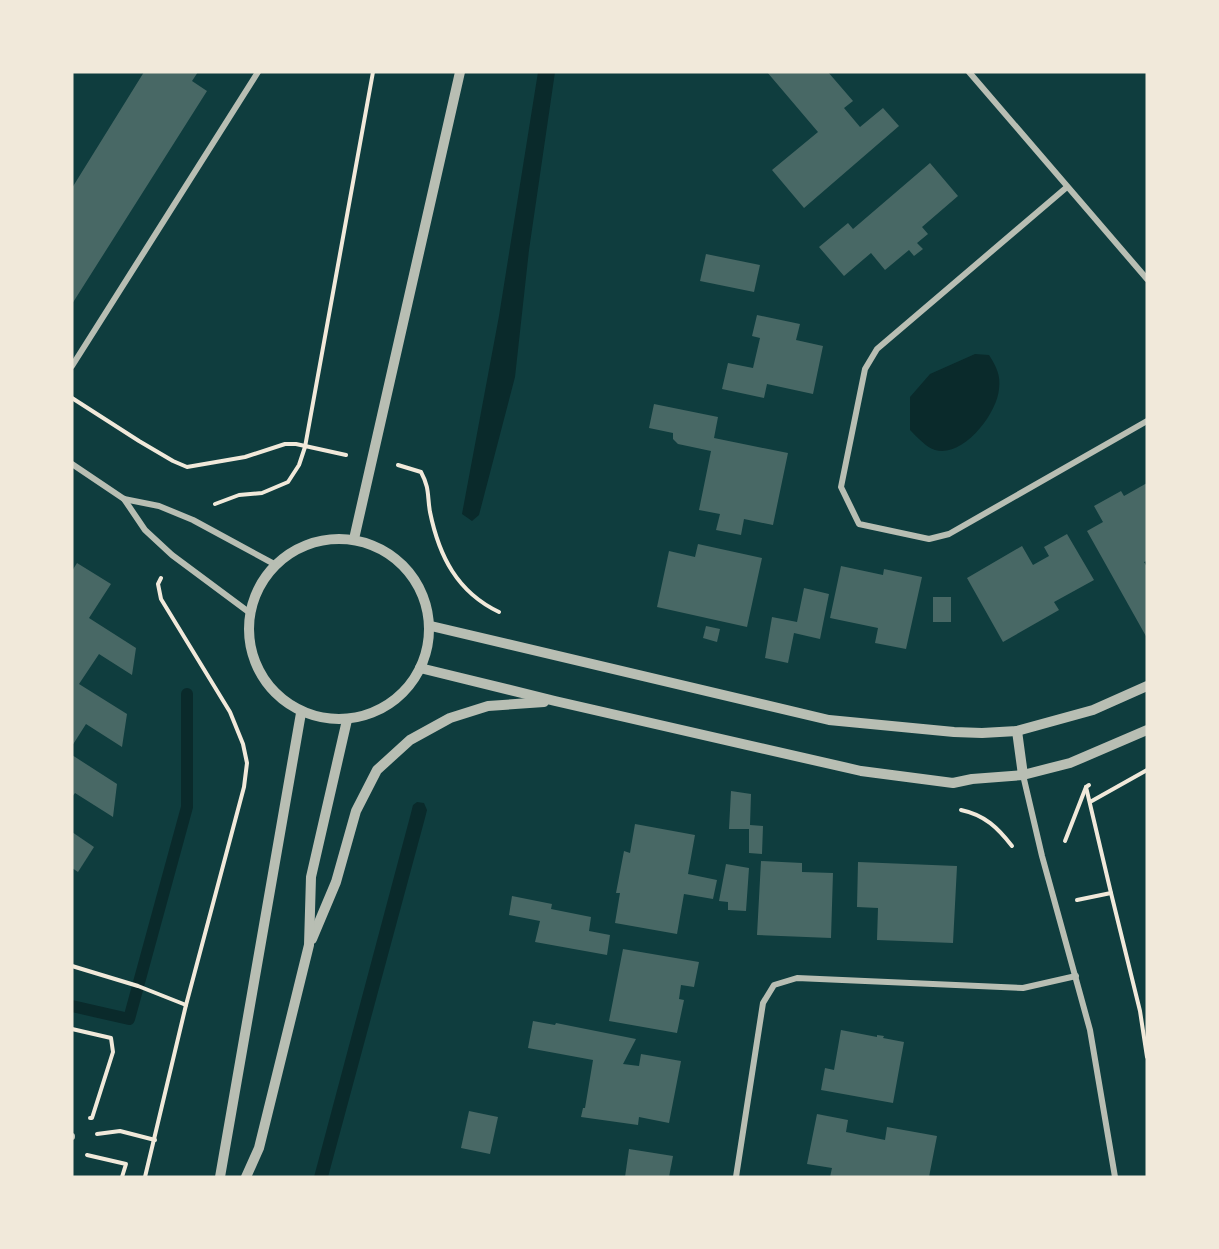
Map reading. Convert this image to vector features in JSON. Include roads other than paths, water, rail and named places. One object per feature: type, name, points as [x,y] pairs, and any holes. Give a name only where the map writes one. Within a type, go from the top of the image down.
[{"type":"street","points":[[72,366],[258,72]]},
{"type":"street","points":[[354,540],[460,72]]},
{"type":"street","points":[[969,72],[1147,279]]},
{"type":"street","points":[[1067,186],[876,349],[865,369],[841,487],[859,524],[929,539],[949,534],[1147,421]]},
{"type":"street","points":[[72,464],[124,499],[145,530],[172,555],[250,613]]},
{"type":"street","points":[[124,499],[159,506],[193,520],[276,565]]},
{"type":"street","points":[[354,540],[381,546],[402,560],[422,589],[431,626],[420,668],[396,701],[366,717],[335,721],[316,718],[285,704],[263,678],[250,644],[250,613],[261,587],[276,565],[288,554],[311,542],[354,540]]},
{"type":"street","points":[[431,626],[829,720],[954,732],[1017,731],[1093,710],[1147,686]]},
{"type":"street","points":[[420,668],[861,771],[953,783],[972,779],[1023,775],[1070,763],[1147,730]]},
{"type":"street","points":[[246,1177],[259,1148],[309,945],[336,882],[356,811],[377,770],[410,740],[450,718],[488,706],[555,701]]},
{"type":"street","points":[[220,1177],[301,713]]},
{"type":"street","points":[[309,945],[311,877],[347,720]]},
{"type":"street","points":[[1017,731],[1023,775],[1090,1030],[1115,1177]]},
{"type":"street","points":[[736,1177],[763,1003],[774,985],[797,978],[1023,988],[1076,976]]},
{"type":"water","points":[[538,72],[555,72],[529,250],[515,377],[479,515],[472,521],[462,514],[499,316]]},
{"type":"water","points":[[975,354],[989,355],[994,363],[999,379],[997,399],[985,421],[967,441],[946,451],[932,449],[910,430],[910,397],[930,374]]},
{"type":"water","points":[[417,802],[424,803],[427,810],[328,1177],[314,1177],[413,805]]},
{"type":"waterway","points":[[72,1006],[129,1019],[187,807],[187,694]]}]
